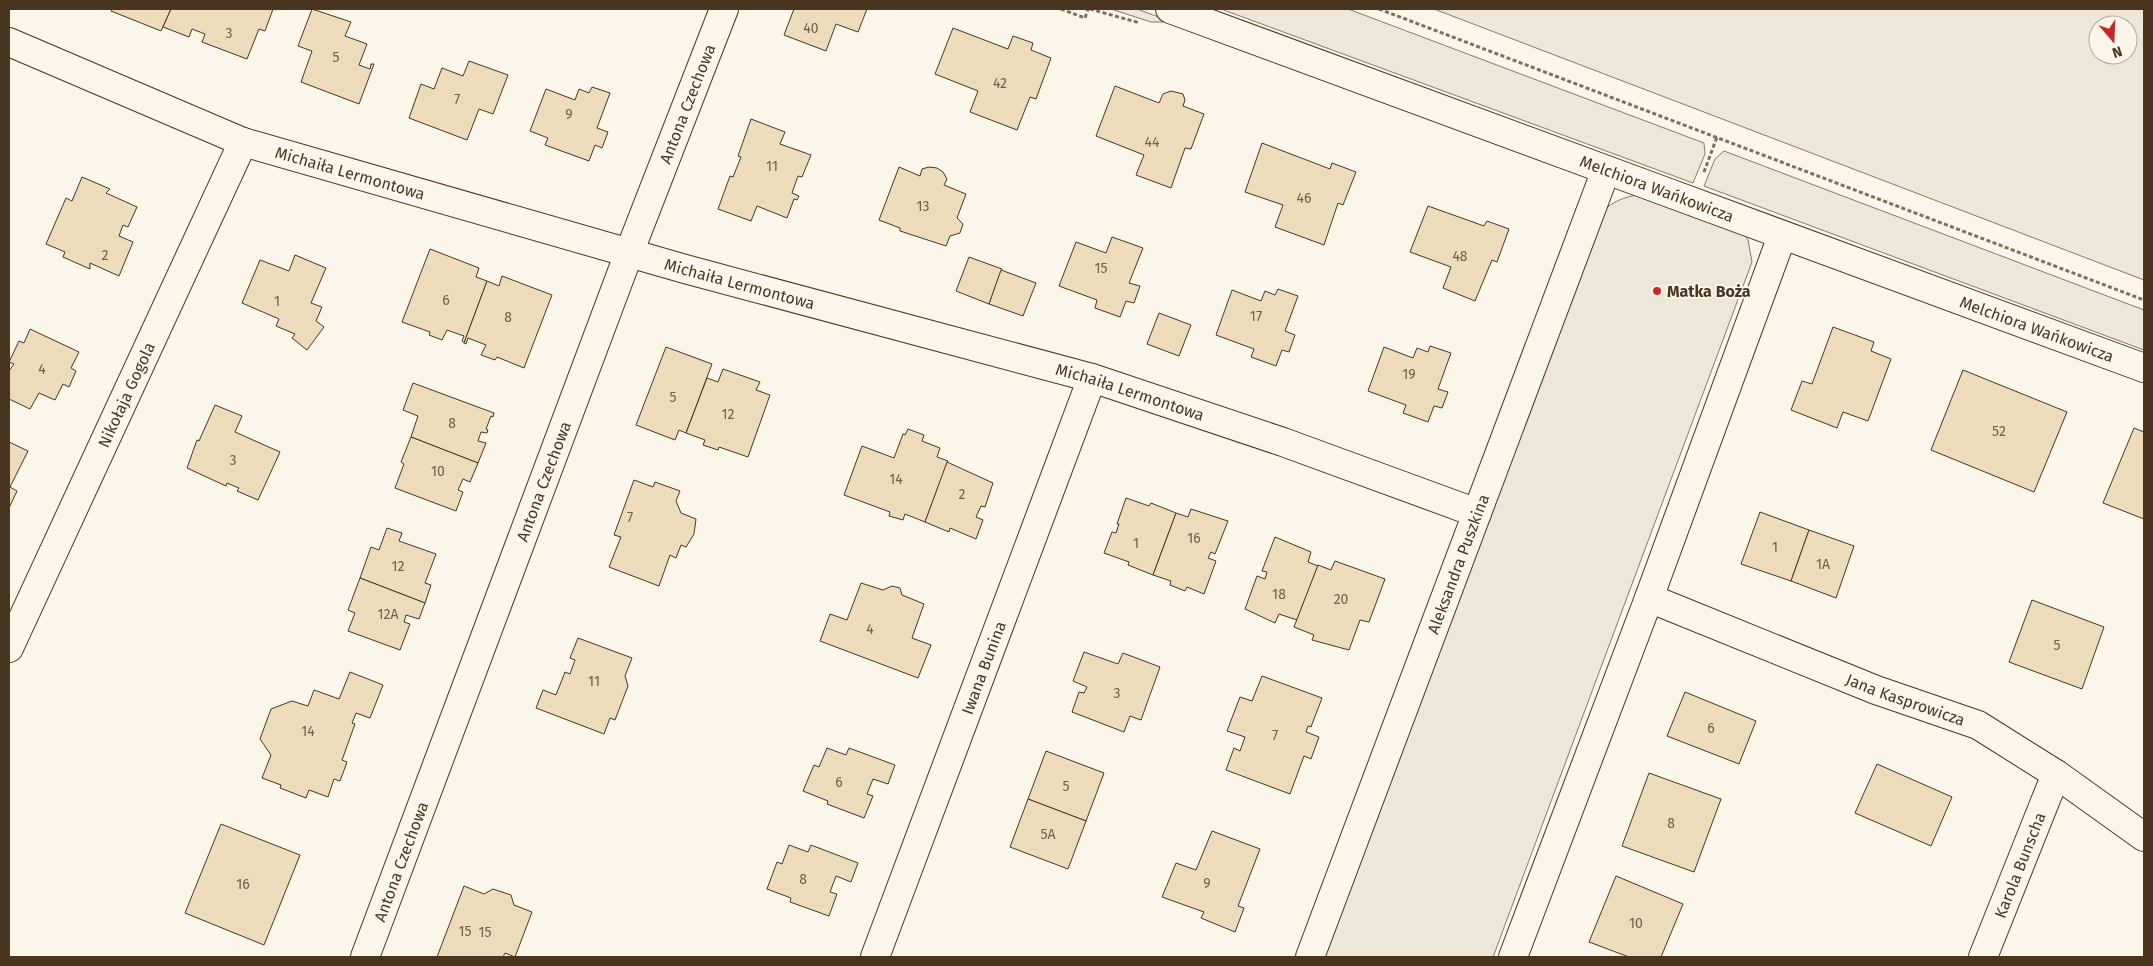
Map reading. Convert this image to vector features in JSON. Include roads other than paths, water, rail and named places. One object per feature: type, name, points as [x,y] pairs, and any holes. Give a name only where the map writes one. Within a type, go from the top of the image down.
[{"type":"street","name":"Antona Czechowa","points":[[365,957],[629,253],[724,9]]},
{"type":"street","name":"Melchiora Wańkowicza","points":[[1170,9],[1428,102],[1782,236],[2144,368]]},
{"type":"street","name":"Michaiła Lermontowa","points":[[9,42],[243,142],[629,253],[1092,378],[1284,442],[1477,513]]},
{"type":"street","name":"Nikołaja Gogola","points":[[9,648],[243,142]]},
{"type":"street","name":"Aleksandra Puszkina","points":[[1310,957],[1606,170]]},
{"type":"street","points":[[1513,957],[1649,598],[1782,236]]},
{"type":"street","name":"Iwana Bunina","points":[[875,957],[1092,378]]},
{"type":"street","name":"Jana Kasprowicza","points":[[1649,598],[1876,690],[1978,725],[2056,774],[2144,837]]},
{"type":"street","name":"Karola Bunscha","points":[[1983,957],[2056,774]]},
{"type":"place","name":"Matka Boża","points":[[1657,291]]}]
